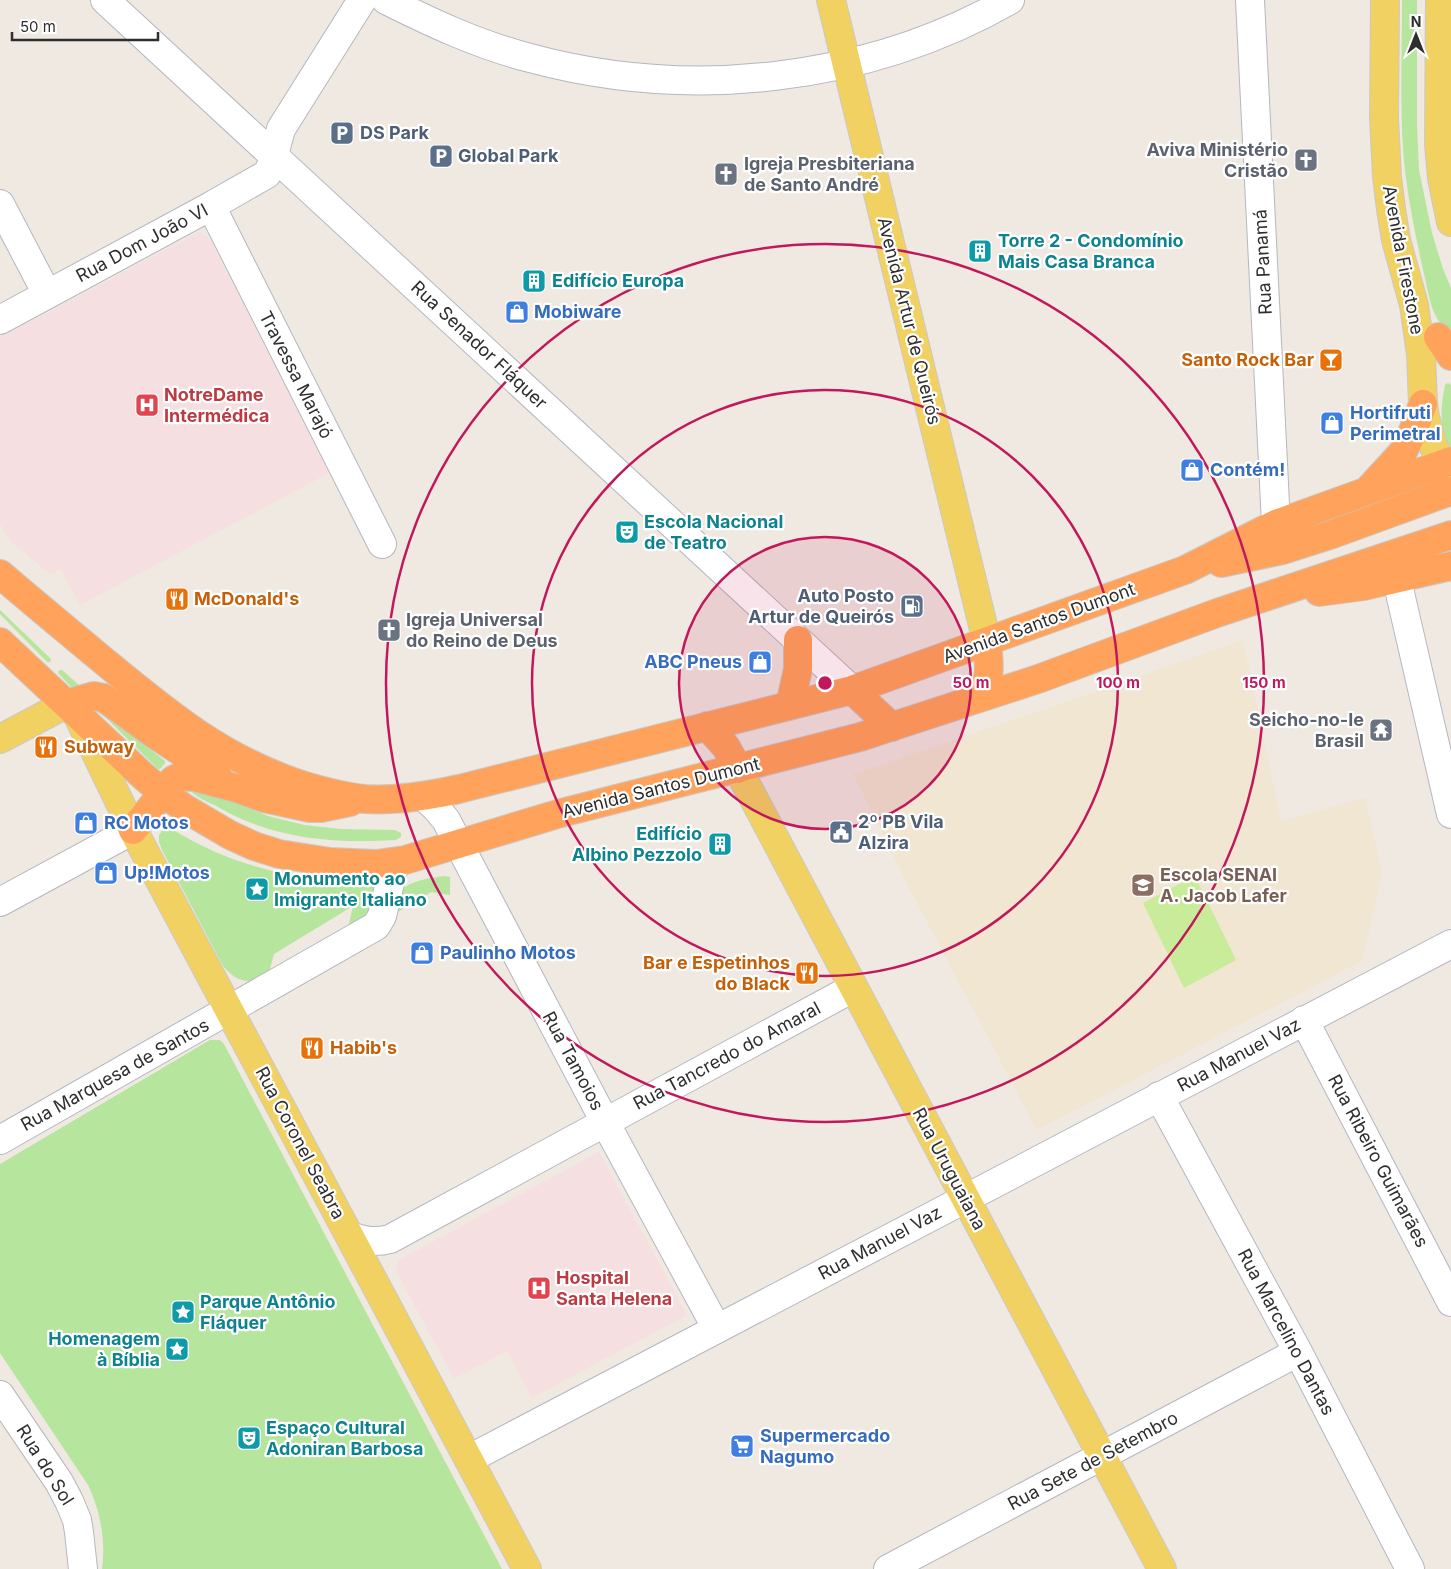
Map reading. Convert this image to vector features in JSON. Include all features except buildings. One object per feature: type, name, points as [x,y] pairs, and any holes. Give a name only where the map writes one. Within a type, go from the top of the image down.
[{"type":"highway","points":[[1367,490],[1403,452],[1423,404]]},
{"type":"highway","name":"Avenida Santos Dumont","points":[[4,574],[131,683],[192,731],[238,759],[312,788],[364,799],[402,799],[424,797],[852,690],[1185,570],[1276,524],[1367,490],[1448,470]]},
{"type":"highway","name":"Avenida Santos Dumont","points":[[1185,570],[1283,550],[1451,491]]},
{"type":"highway","name":"Avenida Santos Dumont","points":[[0,642],[162,792],[230,835],[254,846],[279,854],[306,859],[354,864],[395,862],[459,845],[561,812],[860,737],[980,696],[1038,679],[1217,613],[1451,535]]},
{"type":"highway","name":"Avenida Santos Dumont","points":[[1258,600],[1364,586],[1451,566]]},
{"type":"highway","points":[[790,705],[798,669],[798,640]]},
{"type":"highway","points":[[980,696],[989,679],[990,666],[987,642]]},
{"type":"highway","points":[[852,690],[892,727]]},
{"type":"highway","points":[[71,709],[94,696],[104,698],[154,734],[236,788]]},
{"type":"highway","points":[[706,726],[726,747],[738,769]]},
{"type":"highway","points":[[133,830],[162,792],[176,777],[181,776],[194,776],[272,800],[310,808],[321,808],[364,799]]},
{"type":"main road","name":"Avenida Artur de Queirós","points":[[831,0],[987,642]]},
{"type":"main road","name":"Avenida Firestone","points":[[1385,0],[1384,118],[1387,177],[1396,240],[1414,305],[1421,354],[1423,404],[1429,432],[1448,470]]},
{"type":"main road","points":[[1440,0],[1439,144],[1442,178],[1451,222]]},
{"type":"main road","points":[[1414,305],[1447,343]]},
{"type":"main road","points":[[0,739],[71,709]]},
{"type":"main road","name":"Rua Coronel Seabra","points":[[71,709],[133,830],[527,1569]]},
{"type":"main road","name":"Rua Uruguaiana","points":[[738,769],[1162,1569]]},
{"type":"street","name":"Rua Senador Fláquer","points":[[106,0],[852,690]]},
{"type":"street","name":"Rua Dom João VI","points":[[0,320],[262,178],[271,166],[281,129],[362,0]]},
{"type":"street","points":[[386,0],[452,32],[529,58],[601,74],[638,78],[712,81],[749,79],[824,69],[893,51],[969,21],[1010,0]]},
{"type":"street","name":"Rua Panamá","points":[[1250,0],[1276,524]]},
{"type":"street","points":[[0,204],[47,294]]},
{"type":"street","name":"Travessa Marajó","points":[[211,206],[382,544]]},
{"type":"street","points":[[1396,580],[1451,814]]},
{"type":"street","name":"Rua Tamoios","points":[[424,797],[446,820],[605,1122],[717,1329]]},
{"type":"street","points":[[0,902],[133,830]]},
{"type":"street","name":"Rua Marquesa de Santos","points":[[0,1140],[376,926],[383,910],[395,862]]},
{"type":"street","name":"Rua Manuel Vaz","points":[[469,1460],[1451,944]]},
{"type":"street","name":"Rua Tancredo do Amaral","points":[[350,1236],[368,1242],[380,1242],[390,1239],[854,988]]},
{"type":"street","name":"Rua Ribeiro Guimarães","points":[[1304,1020],[1451,1302]]},
{"type":"street","name":"Rua Marcelino Dantas","points":[[1159,1096],[1298,1352],[1410,1569]]},
{"type":"street","name":"Rua Tancredo do Amaral","points":[[377,1287],[377,1258],[390,1239]]},
{"type":"street","name":"Rua Sete de Setembro","points":[[888,1569],[1298,1352]]},
{"type":"street","name":"Rua do Sol","points":[[0,1395],[59,1482],[69,1501],[77,1520],[82,1569]]},
{"type":"shaded area","name":"NotreDame Intermédica","points":[[199,232],[210,239],[329,473],[80,605],[61,569],[50,574],[11,542],[0,524],[0,338]]},
{"type":"shaded area","name":"Escola SENAI A. Jacob Lafer","points":[[1243,640],[1281,821],[1365,798],[1382,873],[1362,961],[1037,1130],[908,886],[853,774]]},
{"type":"shaded area","name":"Hospital Santa Helena","points":[[599,1152],[687,1315],[532,1398],[507,1351],[454,1379],[396,1271],[399,1260]]},
{"type":"green space","points":[[1402,0],[1417,0],[1419,170],[1432,233],[1451,288],[1451,329],[1439,322],[1427,289],[1404,165],[1401,94]]},
{"type":"green space","points":[[1448,383],[1451,385],[1451,448],[1448,449],[1443,431],[1442,403],[1445,385]]},
{"type":"green space","points":[[0,610],[51,659],[50,662],[47,662],[0,614]]},
{"type":"green space","points":[[59,670],[62,670],[79,685],[79,688],[74,690],[58,673]]},
{"type":"green space","points":[[100,712],[103,712],[165,761],[160,769],[158,769]]},
{"type":"green space","points":[[188,789],[229,800],[268,816],[304,825],[341,829],[395,830],[401,833],[401,837],[396,840],[350,841],[327,840],[282,833],[239,818],[202,799]]},
{"type":"green space","points":[[164,828],[170,828],[194,842],[219,853],[267,870],[317,879],[371,884],[375,889],[370,914],[348,928],[353,906],[274,954],[268,976],[249,981],[238,979],[223,966],[162,850],[159,835]]},
{"type":"green space","points":[[445,876],[450,877],[450,895],[431,892],[393,915],[400,891],[405,887],[421,880]]},
{"type":"green space","points":[[1195,876],[1236,960],[1184,988],[1143,903]]},
{"type":"green space","name":"Parque Antônio Fláquer","points":[[210,1040],[220,1040],[224,1044],[502,1569],[102,1569],[103,1547],[101,1526],[96,1505],[88,1485],[0,1353],[0,1164]]},
{"type":"place","name":"DS Park","points":[[342,133]]},
{"type":"place","name":"Global Park","points":[[441,156]]},
{"type":"place","name":"Aviva Ministério Cristão","points":[[1306,160]]},
{"type":"place","name":"Igreja Presbiteriana de Santo André","points":[[726,174]]},
{"type":"place","name":"Torre 2 - Condomínio Mais Casa Branca","points":[[980,251]]},
{"type":"place","name":"Edifício Europa","points":[[534,281]]},
{"type":"place","name":"Mobiware","points":[[517,312]]},
{"type":"place","name":"Santo Rock Bar","points":[[1331,360]]},
{"type":"place","name":"NotreDame Intermédica","points":[[147,405]]},
{"type":"place","name":"Hortifruti Perimetral","points":[[1332,423]]},
{"type":"place","name":"Contém!","points":[[1192,470]]},
{"type":"place","name":"Escola Nacional de Teatro","points":[[627,532]]},
{"type":"place","name":"McDonald's","points":[[177,599]]},
{"type":"place","name":"Auto Posto Artur de Queirós","points":[[912,606]]},
{"type":"place","name":"Igreja Universal do Reino de Deus","points":[[389,630]]},
{"type":"place","name":"ABC Pneus","points":[[760,662]]},
{"type":"place","name":"Seicho-no-Ie Brasil","points":[[1381,730]]},
{"type":"place","name":"Subway","points":[[46,747]]},
{"type":"place","name":"RC Motos","points":[[86,823]]},
{"type":"place","name":"2º PB Vila Alzira","points":[[841,832]]},
{"type":"place","name":"Edifício Albino Pezzolo","points":[[720,844]]},
{"type":"place","name":"Up!Motos","points":[[106,873]]},
{"type":"place","name":"Escola SENAI A. Jacob Lafer","points":[[1143,885]]},
{"type":"place","name":"Monumento ao Imigrante Italiano","points":[[257,889]]},
{"type":"place","name":"Paulinho Motos","points":[[422,953]]},
{"type":"place","name":"Bar e Espetinhos do Black","points":[[807,973]]},
{"type":"place","name":"Habib's","points":[[312,1048]]},
{"type":"place","name":"Hospital Santa Helena","points":[[539,1288]]},
{"type":"place","name":"Parque Antônio Fláquer","points":[[183,1312]]},
{"type":"place","name":"Homenagem à Bíblia","points":[[177,1349]]},
{"type":"place","name":"Espaço Cultural Adoniran Barbosa","points":[[249,1438]]},
{"type":"place","name":"Supermercado Nagumo","points":[[742,1446]]}]
